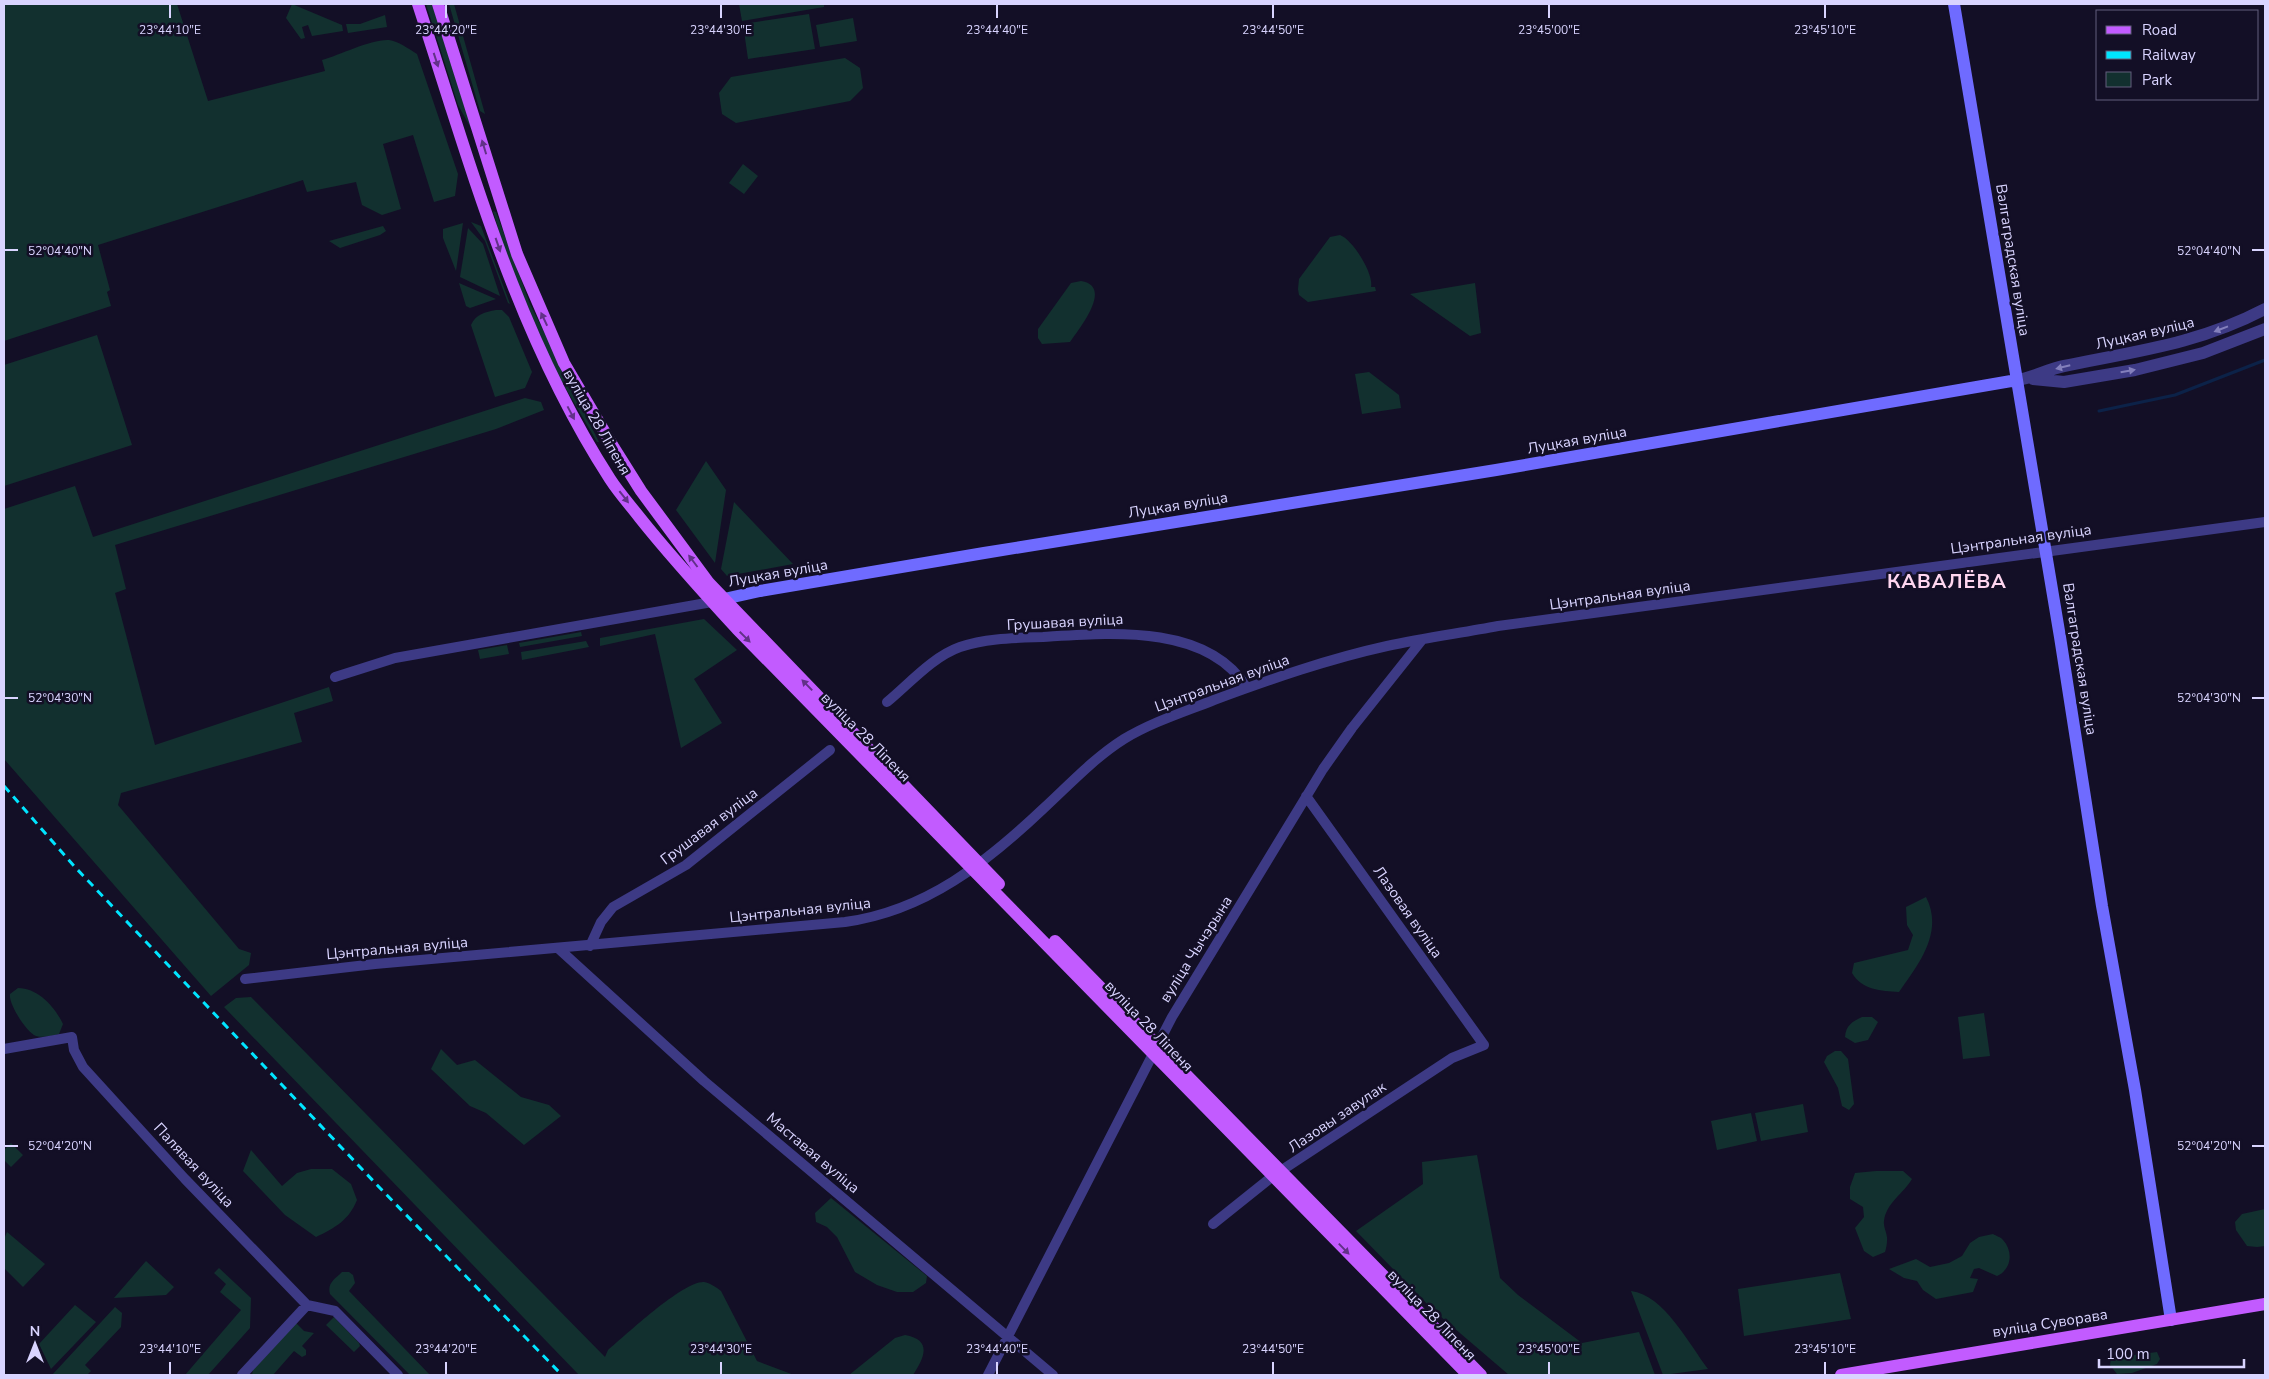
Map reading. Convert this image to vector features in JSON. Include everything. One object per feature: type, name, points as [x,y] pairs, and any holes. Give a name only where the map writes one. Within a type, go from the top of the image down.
[{"type":"main road","name":"вуліца 28 Ліпеня","points":[[418,4],[510,281],[549,370],[611,482],[649,530],[1277,1174],[1468,1375]]},
{"type":"main road","name":"вуліца 28 Ліпеня","points":[[438,4],[517,254],[564,363],[614,448],[661,518],[709,583],[718,600]]},
{"type":"main road","name":"Валгаградская вуліца","points":[[1954,4],[2022,379],[2045,551],[2102,906],[2150,1177],[2171,1320]]},
{"type":"main road","name":"Луцкая вуліца","points":[[718,600],[964,556],[1705,435],[2022,379]]},
{"type":"main road","points":[[596,457],[614,448]]},
{"type":"main road","name":"вуліца 28 Ліпеня","points":[[1277,1174],[1481,1375]]},
{"type":"main road","name":"вуліца Суворава","points":[[1841,1375],[2265,1304]]},
{"type":"street","name":"Луцкая вуліца","points":[[2022,379],[2062,366],[2124,356],[2199,338],[2238,323],[2265,309]]},
{"type":"street","name":"Луцкая вуліца","points":[[2022,379],[2064,382],[2135,370],[2203,353],[2265,329]]},
{"type":"street","name":"Цэнтральная вуліца","points":[[245,978],[375,964],[845,922],[875,917],[918,902],[977,866],[1008,842],[1087,767],[1118,743],[1147,727],[1247,688],[1336,659],[1498,626],[2265,522]]},
{"type":"street","name":"Луцкая вуліца","points":[[335,677],[396,658],[718,600]]},
{"type":"street","name":"Грушавая вуліца","points":[[887,702],[939,659],[958,648],[997,640],[1084,634],[1139,634],[1184,643],[1226,664],[1247,688]]},
{"type":"street","name":"вуліца Чычэрына","points":[[988,1375],[1182,1000],[1306,796],[1352,728],[1422,640]]},
{"type":"street","name":"Грушавая вуліца","points":[[590,946],[601,922],[613,907],[686,865],[830,750]]},
{"type":"street","name":"Лазовая вуліца","points":[[1306,796],[1484,1045]]},
{"type":"street","name":"Маставая вуліца","points":[[558,948],[704,1081],[1053,1375]]},
{"type":"street","name":"Палявая вуліца","points":[[4,1049],[72,1037],[74,1050],[83,1067],[185,1179],[307,1304]]},
{"type":"street","name":"Лазовы завулак","points":[[1213,1224],[1277,1174],[1452,1058],[1484,1045]]},
{"type":"street","points":[[242,1375],[307,1304],[335,1312],[398,1375]]},
{"type":"green space","points":[[4,4],[177,4],[208,101],[325,71],[322,60],[373,42],[389,40],[396,42],[417,54],[458,174],[455,196],[434,202],[413,135],[383,144],[401,209],[382,215],[362,205],[356,182],[307,192],[303,180],[98,245],[110,290],[107,292],[111,306],[4,341]]},
{"type":"green space","points":[[292,4],[342,25],[343,31],[312,36],[308,25],[302,27],[305,38],[301,39],[286,18]]},
{"type":"green space","points":[[426,4],[432,4],[472,130],[458,105]]},
{"type":"green space","points":[[449,4],[454,4],[485,114],[480,111]]},
{"type":"green space","points":[[739,4],[824,4],[824,7],[742,21]]},
{"type":"green space","points":[[809,14],[815,49],[748,59],[743,24]]},
{"type":"green space","points":[[385,15],[387,27],[348,33],[346,24],[360,24]]},
{"type":"green space","points":[[853,18],[857,41],[820,47],[816,25]]},
{"type":"green space","points":[[845,58],[860,68],[863,88],[850,101],[736,123],[722,114],[719,93],[731,77]]},
{"type":"green space","points":[[743,164],[758,176],[744,194],[729,183]]},
{"type":"green space","points":[[493,211],[496,212],[530,304],[599,442],[597,442],[555,370],[507,258]]},
{"type":"green space","points":[[471,222],[481,226],[510,304],[485,241]]},
{"type":"green space","points":[[463,223],[456,271],[443,238],[443,229]]},
{"type":"green space","points":[[383,226],[386,231],[380,235],[340,248],[329,241]]},
{"type":"green space","points":[[468,228],[483,244],[500,296],[460,277]]},
{"type":"green space","points":[[1340,235],[1351,243],[1362,258],[1369,274],[1371,287],[1375,287],[1376,291],[1308,302],[1299,295],[1299,279],[1330,237]]},
{"type":"green space","points":[[1081,281],[1090,285],[1094,291],[1094,299],[1086,318],[1070,342],[1042,344],[1038,338],[1038,329],[1071,283]]},
{"type":"green space","points":[[459,283],[496,299],[470,308],[466,306]]},
{"type":"green space","points":[[1475,283],[1481,333],[1470,336],[1410,294]]},
{"type":"green space","points":[[502,310],[509,317],[532,372],[525,388],[495,397],[471,325],[478,316]]},
{"type":"green space","points":[[97,335],[132,445],[4,486],[4,365]]},
{"type":"green space","points":[[1369,372],[1399,395],[1401,408],[1362,414],[1355,374]]},
{"type":"green space","points":[[525,398],[541,402],[544,410],[496,429],[115,545],[126,589],[115,593],[155,745],[329,687],[333,701],[294,713],[302,742],[121,793],[118,805],[239,949],[251,953],[249,965],[211,996],[4,759],[4,509],[75,486],[93,537]]},
{"type":"green space","points":[[706,461],[726,490],[715,563],[676,510]]},
{"type":"green space","points":[[734,502],[793,564],[727,576],[721,569]]},
{"type":"green space","points":[[704,619],[737,650],[694,679],[722,723],[681,748],[655,634],[600,646],[600,638]]},
{"type":"green space","points":[[581,632],[582,636],[520,647],[519,643]]},
{"type":"green space","points":[[586,641],[589,647],[522,660],[521,652]]},
{"type":"green space","points":[[507,645],[509,654],[480,659],[478,650]]},
{"type":"green space","points":[[1926,897],[1931,910],[1931,935],[1921,959],[1899,992],[1872,988],[1856,979],[1852,973],[1854,963],[1908,950],[1913,935],[1907,925],[1906,907]]},
{"type":"green space","points":[[18,988],[32,991],[51,1005],[63,1024],[59,1034],[39,1037],[27,1029],[10,998],[10,994]]},
{"type":"green space","points":[[251,997],[605,1357],[608,1350],[669,1299],[695,1284],[704,1282],[713,1285],[721,1291],[757,1361],[794,1375],[579,1375],[224,1007],[236,998]]},
{"type":"green space","points":[[1984,1013],[1990,1056],[1963,1059],[1958,1017]]},
{"type":"green space","points":[[1862,1017],[1872,1017],[1878,1022],[1868,1040],[1855,1043],[1845,1037],[1846,1033],[1850,1024]]},
{"type":"green space","points":[[441,1049],[457,1065],[475,1060],[521,1097],[549,1105],[561,1116],[524,1145],[486,1113],[470,1106],[431,1069]]},
{"type":"green space","points":[[1835,1051],[1841,1051],[1848,1059],[1854,1104],[1849,1110],[1842,1106],[1838,1088],[1824,1062],[1827,1056]]},
{"type":"green space","points":[[1803,1104],[1808,1132],[1761,1141],[1755,1113]]},
{"type":"green space","points":[[1751,1113],[1757,1141],[1717,1150],[1711,1121]]},
{"type":"green space","points":[[11,1143],[23,1155],[11,1167],[4,1160],[4,1150]]},
{"type":"green space","points":[[251,1150],[282,1186],[297,1173],[311,1169],[332,1169],[351,1184],[357,1200],[354,1207],[341,1223],[316,1237],[285,1215],[243,1171]]},
{"type":"green space","points":[[1477,1155],[1500,1278],[1518,1295],[1582,1343],[1639,1332],[1655,1375],[1509,1375],[1433,1310],[1356,1231],[1423,1184],[1422,1162]]},
{"type":"green space","points":[[1903,1171],[1912,1179],[1892,1203],[1885,1215],[1884,1223],[1887,1245],[1885,1252],[1873,1257],[1864,1251],[1855,1228],[1864,1217],[1863,1207],[1850,1199],[1850,1187],[1855,1173]]},
{"type":"green space","points":[[831,1198],[927,1276],[926,1283],[913,1292],[897,1292],[877,1285],[855,1272],[837,1237],[827,1227],[816,1222],[815,1213]]},
{"type":"green space","points":[[2265,1209],[2265,1246],[2247,1246],[2236,1230],[2235,1222],[2242,1214]]},
{"type":"green space","points":[[7,1232],[45,1264],[23,1287],[4,1268],[4,1239]]},
{"type":"green space","points":[[1993,1234],[2001,1238],[2009,1250],[2008,1265],[1997,1276],[1979,1268],[1974,1269],[1970,1278],[1978,1279],[1973,1292],[1936,1299],[1923,1290],[1917,1281],[1904,1278],[1889,1269],[1916,1259],[1930,1267],[1949,1263],[1962,1256],[1970,1243],[1979,1237]]},
{"type":"green space","points":[[146,1261],[174,1287],[166,1295],[114,1298]]},
{"type":"green space","points":[[219,1268],[251,1298],[250,1328],[208,1375],[185,1375],[241,1310],[220,1292],[226,1284],[214,1273]]},
{"type":"green space","points":[[342,1272],[349,1272],[353,1275],[355,1283],[349,1291],[430,1375],[410,1375],[330,1294],[331,1284]]},
{"type":"green space","points":[[1840,1273],[1851,1319],[1744,1336],[1738,1289]]},
{"type":"green space","points":[[1631,1291],[1643,1294],[1665,1311],[1684,1334],[1708,1369],[1663,1375]]},
{"type":"green space","points":[[75,1305],[96,1322],[51,1369],[39,1344]]},
{"type":"green space","points":[[115,1307],[122,1313],[121,1327],[85,1365],[91,1371],[87,1375],[52,1375]]},
{"type":"green space","points":[[334,1317],[359,1343],[360,1346],[354,1352],[326,1325]]},
{"type":"green space","points":[[296,1323],[304,1331],[314,1333],[302,1346],[306,1350],[306,1355],[302,1357],[294,1351],[273,1375],[252,1375],[253,1370]]},
{"type":"green space","points":[[905,1335],[920,1341],[924,1350],[923,1356],[913,1375],[849,1375],[895,1338]]},
{"type":"green space","points":[[2157,1352],[2160,1359],[2157,1364],[2132,1373],[2117,1374],[2110,1365],[2111,1358]]},
{"type":"waterway","points":[[2099,411],[2175,395],[2265,360]]},
{"type":"railway","points":[[4,786],[74,866],[379,1187],[562,1375]]},
{"type":"district","name":"КАВАЛЁВА","points":[[1947,581]]}]
